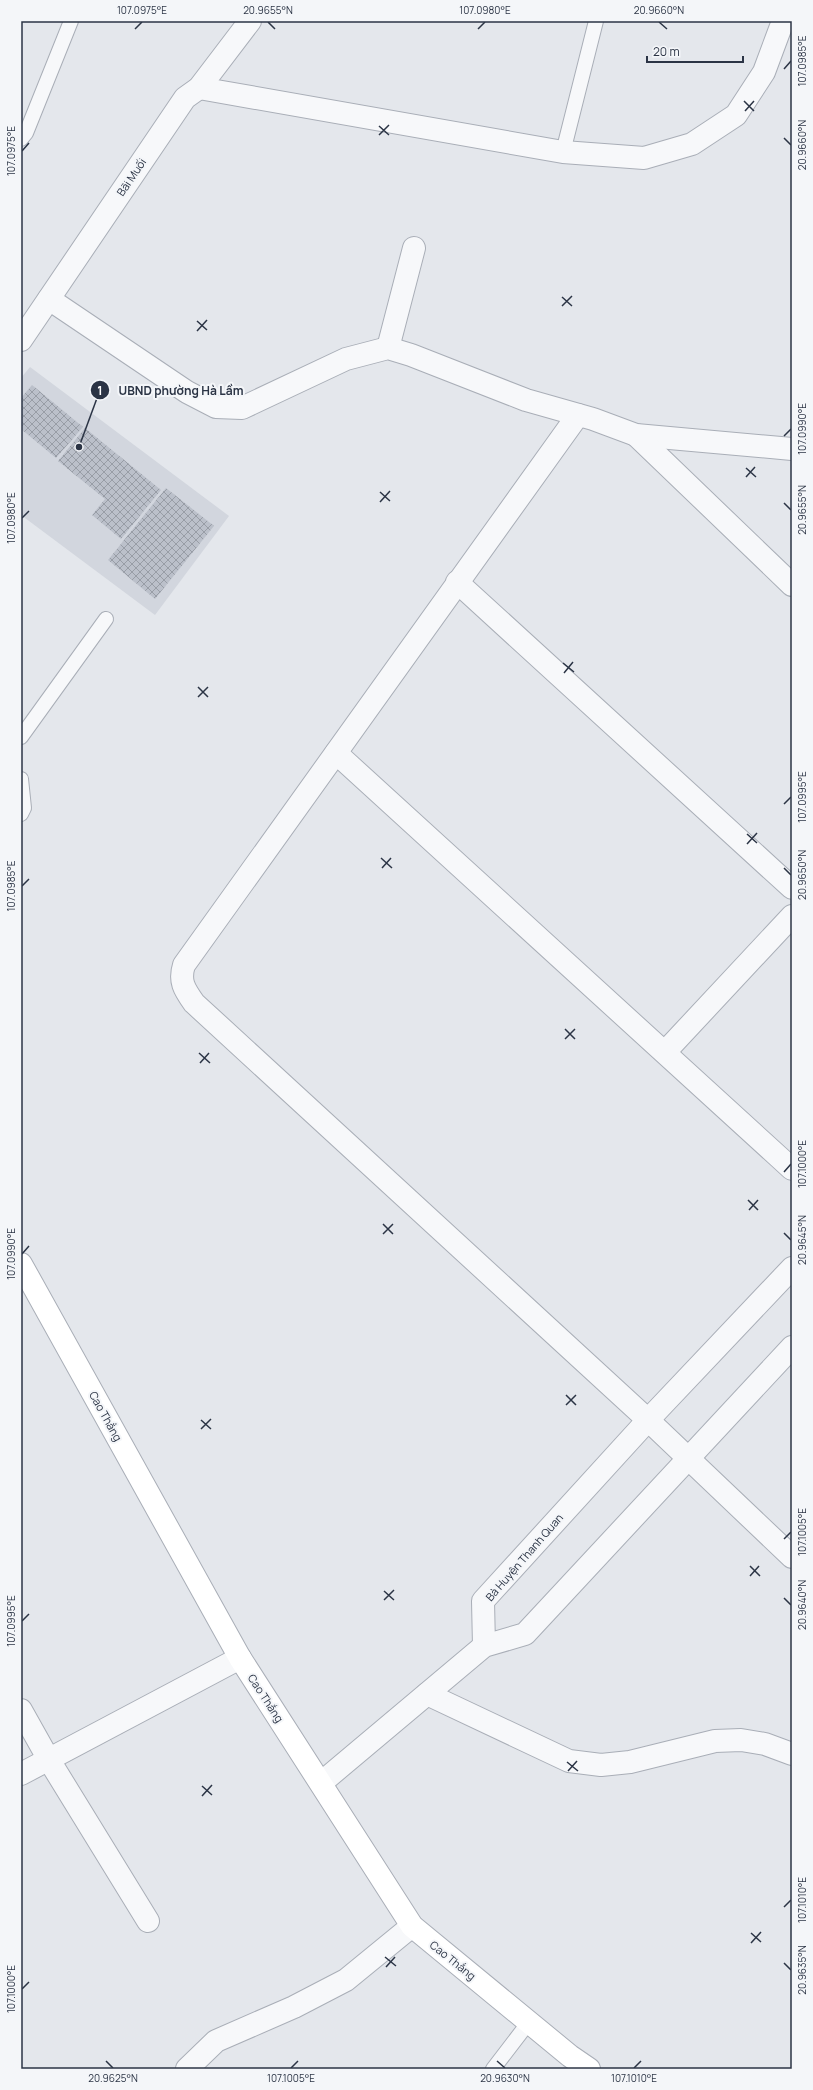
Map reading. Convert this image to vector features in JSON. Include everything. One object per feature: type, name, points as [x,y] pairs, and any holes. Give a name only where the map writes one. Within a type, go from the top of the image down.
[{"type":"main road","name":"Cao Thắng","points":[[21,1264],[240,1658],[412,1926],[589,2069]]},
{"type":"street","name":"Bãi Muối","points":[[21,340],[184,98],[199,88],[250,21]]},
{"type":"street","points":[[199,88],[563,152],[644,158],[692,144],[736,115],[764,72],[783,21]]},
{"type":"street","points":[[388,348],[414,248]]},
{"type":"street","points":[[49,299],[187,392],[216,407],[242,408],[346,359],[388,348],[411,355],[526,400],[578,415],[636,435],[792,449]]},
{"type":"street","points":[[578,415],[184,964],[181,976],[184,989],[194,1003],[648,1420],[792,1557]]},
{"type":"street","points":[[636,435],[789,578]]},
{"type":"street","points":[[457,582],[792,888]]},
{"type":"street","points":[[336,753],[792,1169]]},
{"type":"street","points":[[665,1052],[792,916]]},
{"type":"street","name":"Bà Huyện Thanh Quan","points":[[484,1646],[484,1601],[648,1420],[792,1268]]},
{"type":"street","points":[[321,1783],[484,1646],[525,1634],[792,1347]]},
{"type":"street","points":[[21,1774],[240,1658]]},
{"type":"street","points":[[427,1694],[569,1761],[601,1765],[630,1762],[715,1741],[741,1740],[765,1744],[792,1754]]},
{"type":"street","points":[[21,1710],[49,1760],[148,1921]]},
{"type":"street","points":[[187,2069],[216,2041],[294,2007],[346,1980],[412,1926]]},
{"type":"lane","points":[[21,139],[26,133],[71,21]]},
{"type":"lane","points":[[563,152],[596,21]]},
{"type":"lane","points":[[21,737],[106,619]]},
{"type":"lane","points":[[21,779],[24,808],[21,814]]},
{"type":"lane","points":[[493,2069],[529,2022]]},
{"type":"shaded area","points":[[30,367],[229,516],[155,615],[21,515],[21,378]]},
{"type":"building","points":[[32,385],[83,427],[56,458],[21,429],[21,398]]},
{"type":"building","points":[[85,428],[161,490],[121,539],[92,515],[105,499],[58,461]]},
{"type":"building","points":[[166,488],[214,526],[155,599],[108,560]]},
{"type":"place","name":"UBND phường Hà Lầm","points":[[79,447]]}]
